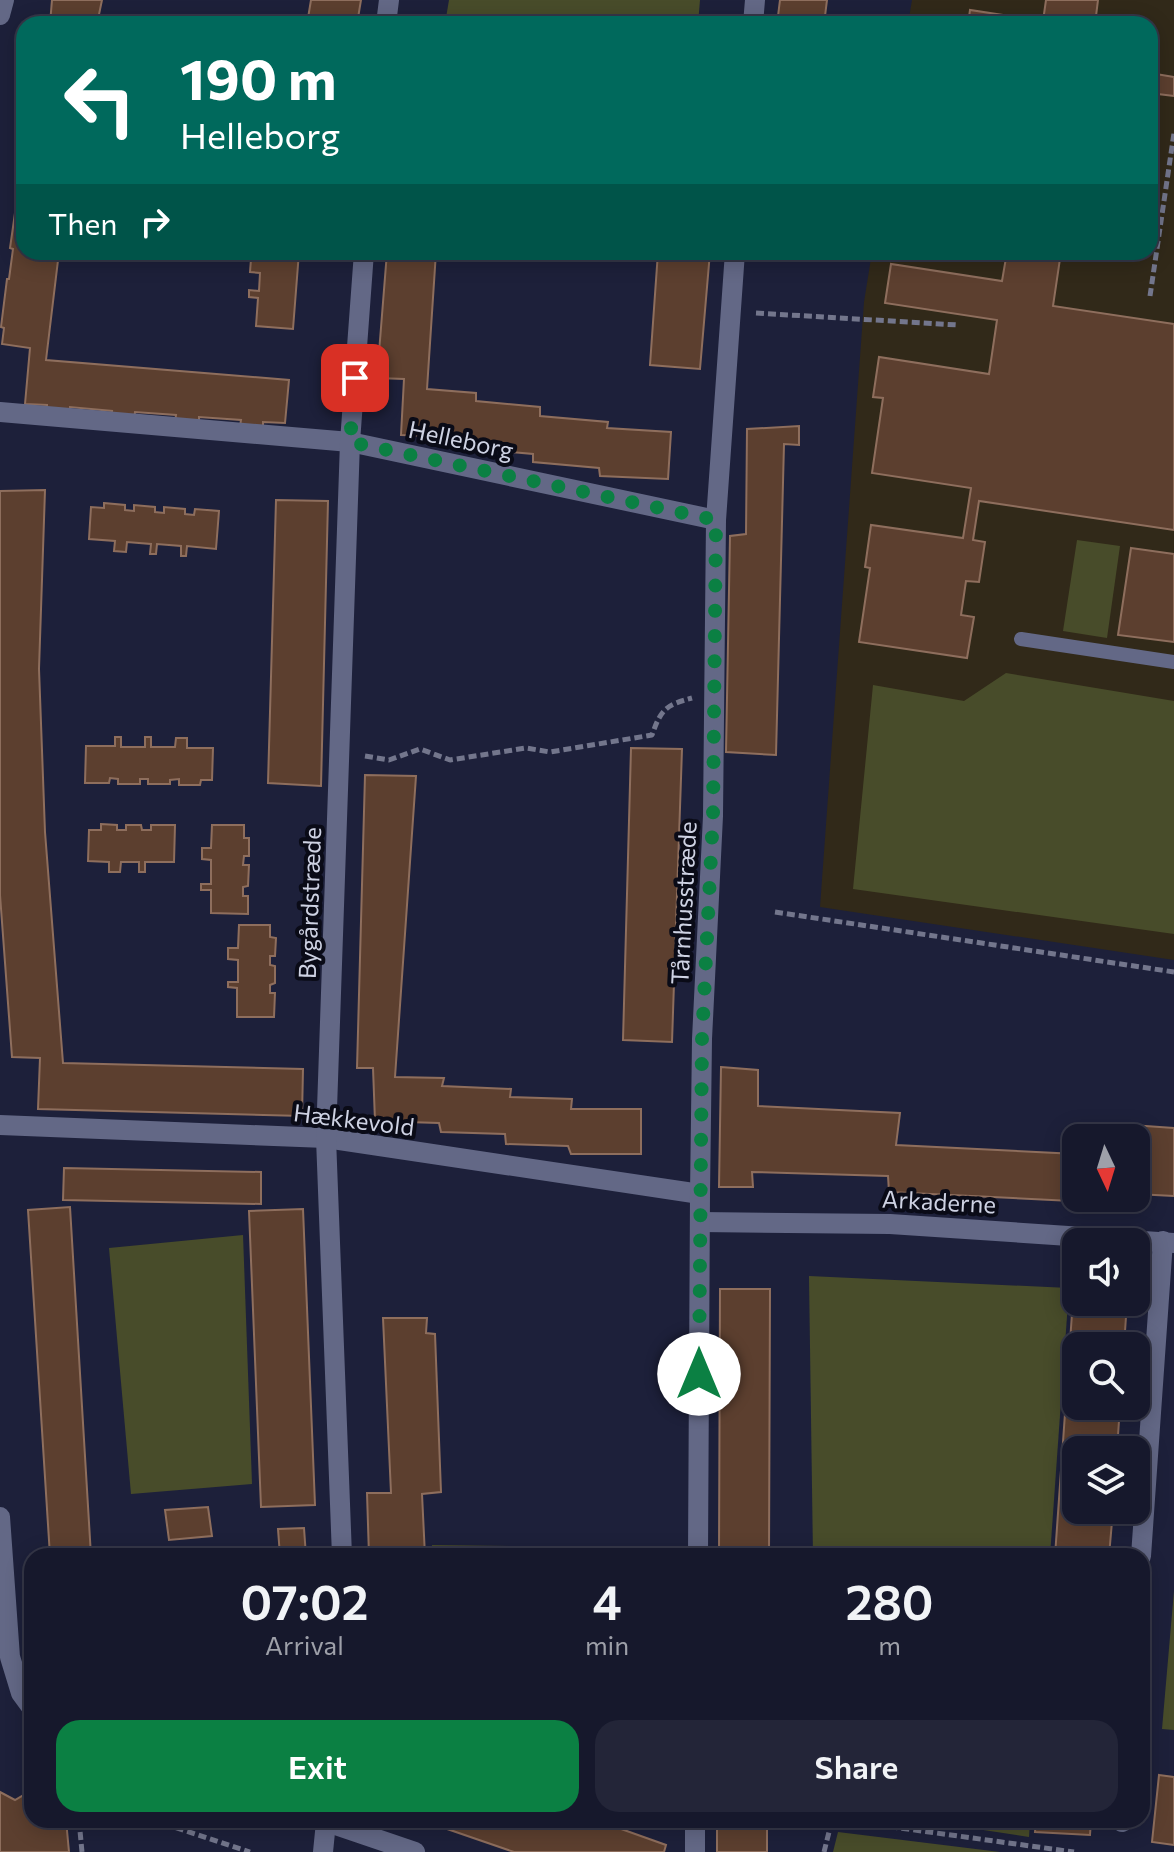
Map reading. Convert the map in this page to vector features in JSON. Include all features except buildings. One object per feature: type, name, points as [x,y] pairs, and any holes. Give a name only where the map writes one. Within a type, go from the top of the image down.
[{"type":"street","points":[[0,15],[4,0]]},
{"type":"street","name":"Bygårdstræde","points":[[342,1548],[326,1138],[350,442],[363,260]]},
{"type":"street","name":"Tårnhusstræde","points":[[698,1548],[702,1039],[713,816],[716,520],[734,260]]},
{"type":"street","name":"Helleborg","points":[[0,412],[350,442],[716,520]]},
{"type":"street","name":"Hækkevold","points":[[0,1125],[326,1138],[700,1194]]},
{"type":"street","name":"Arkaderne","points":[[700,1222],[890,1224],[1169,1242]]},
{"type":"street","points":[[1142,1548],[1169,1242]]},
{"type":"street","points":[[0,1517],[10,1657],[24,1697]]},
{"type":"street","points":[[323,1852],[324,1828]]},
{"type":"street","points":[[361,1828],[415,1852]]},
{"type":"street","points":[[695,1828],[695,1852]]},
{"type":"lane","points":[[1021,639],[1174,662]]},
{"type":"path","points":[[1158,242],[1174,133]]},
{"type":"path","points":[[1150,296],[1155,260]]},
{"type":"path","points":[[731,311],[958,325]]},
{"type":"path","points":[[340,753],[389,760],[420,749],[450,760],[526,748],[550,752],[652,735],[658,717],[670,704],[714,692]]},
{"type":"path","points":[[775,912],[1174,972]]},
{"type":"path","points":[[80,1828],[82,1852]]},
{"type":"path","points":[[177,1828],[250,1852]]},
{"type":"path","points":[[824,1852],[830,1828]]},
{"type":"path","points":[[900,1828],[1074,1852]]},
{"type":"shaded area","points":[[912,0],[1174,0],[1174,960],[820,907],[864,302],[871,260],[1158,260],[1158,16],[909,16]]},
{"type":"green space","points":[[449,0],[700,0],[699,16],[446,16]]},
{"type":"green space","points":[[1077,540],[1120,546],[1107,638],[1063,631]]},
{"type":"green space","points":[[1006,673],[1174,701],[1174,934],[853,889],[873,685],[964,701]]},
{"type":"green space","points":[[243,1235],[252,1484],[131,1494],[109,1248]]},
{"type":"green space","points":[[809,1276],[1062,1288],[1062,1316],[1067,1316],[1066,1332],[1062,1332],[1062,1387],[1051,1548],[813,1548]]},
{"type":"green space","points":[[432,1545],[669,1548],[432,1548]]},
{"type":"green space","points":[[1174,1591],[1174,1730],[1162,1729]]},
{"type":"green space","points":[[970,1828],[1030,1828],[1029,1837]]},
{"type":"green space","points":[[838,1832],[1000,1852],[833,1852]]},
{"type":"route","points":[[355,378],[350,442],[716,520],[713,816],[702,1039],[699,1374]]}]
